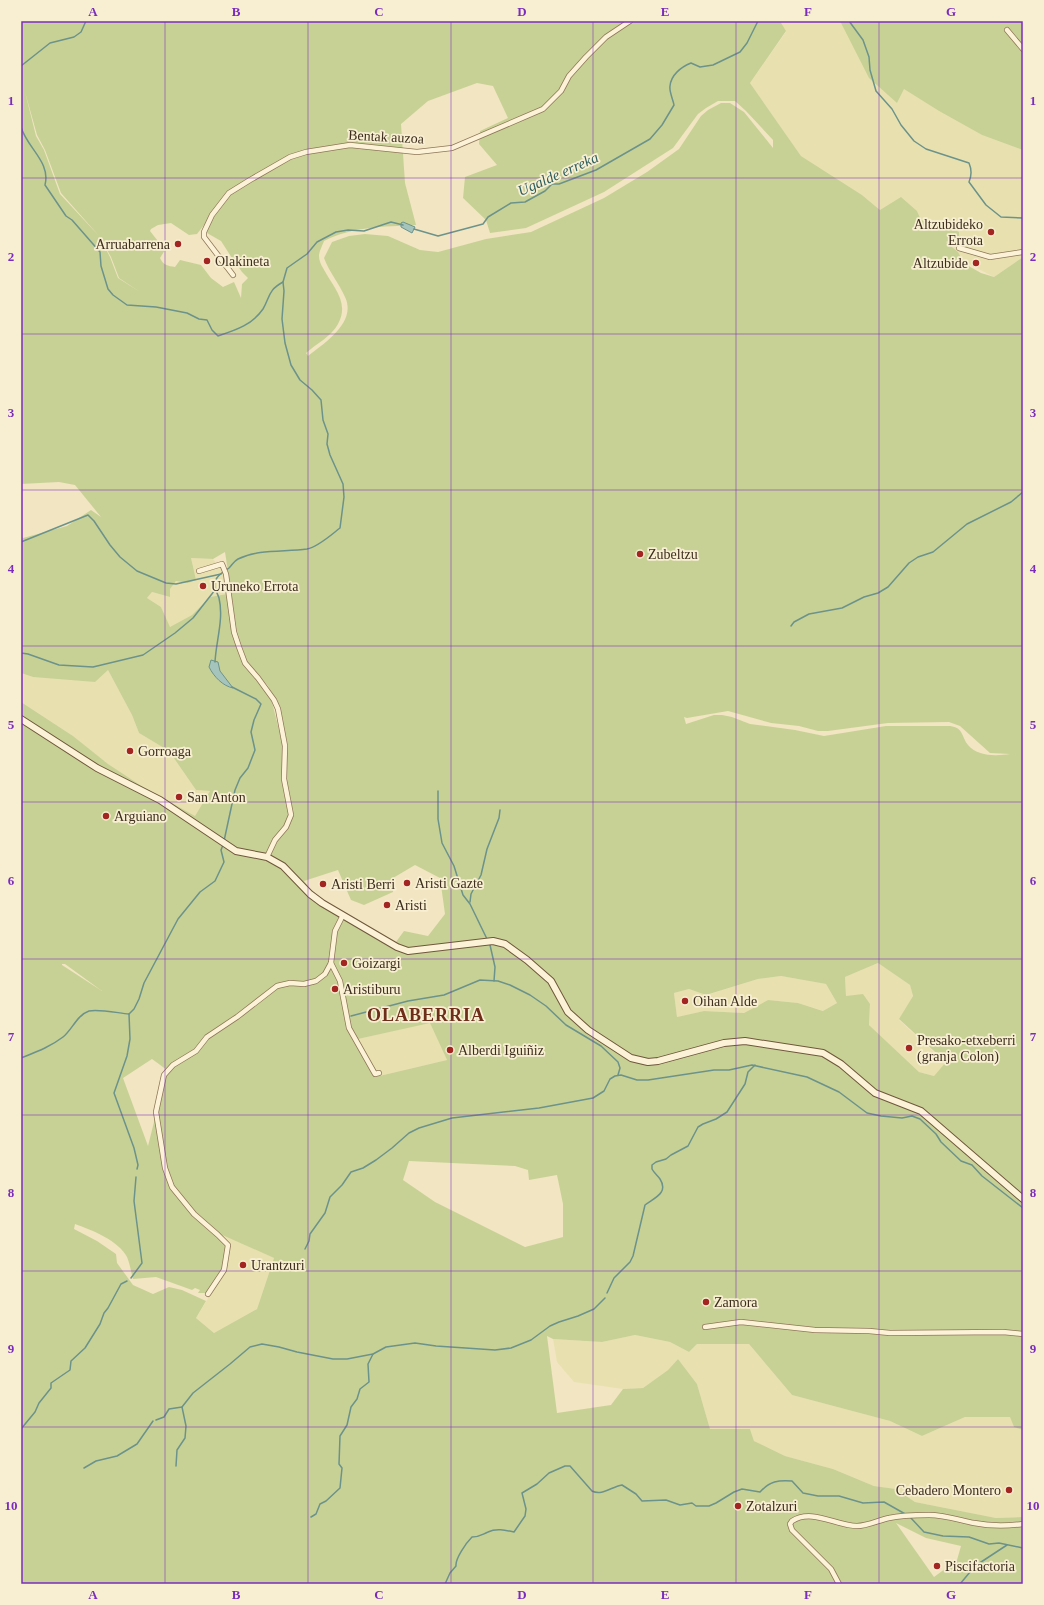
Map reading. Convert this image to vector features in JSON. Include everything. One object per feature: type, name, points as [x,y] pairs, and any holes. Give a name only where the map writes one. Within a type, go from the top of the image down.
[{"type":"street","name":"Bentak auzoa","points":[[233,275],[204,237],[204,232],[212,215],[229,193],[290,157],[306,152],[350,145],[417,152],[452,148],[476,138],[543,109],[561,92],[569,76],[586,57],[606,37],[630,21]]},
{"type":"street","points":[[1007,30],[1023,49]]},
{"type":"street","points":[[959,248],[990,257],[1023,252]]},
{"type":"street","points":[[199,571],[222,564],[226,574],[234,632],[244,663],[258,678],[274,700],[278,709],[285,746],[284,779],[290,815],[286,827],[275,840],[267,857]]},
{"type":"street","points":[[21,719],[97,768],[160,800],[236,851],[267,857],[283,866],[310,894],[322,903],[398,947],[408,951],[493,941],[505,944],[528,960],[551,981],[568,1012],[588,1030],[631,1058],[648,1062],[658,1061],[724,1043],[745,1041],[823,1053],[841,1064],[875,1093],[921,1111],[1023,1199]]},
{"type":"street","points":[[208,1294],[224,1270],[228,1245],[194,1214],[172,1187],[165,1168],[156,1112],[164,1075],[173,1065],[196,1051],[208,1037],[277,986],[290,983],[304,984],[316,981],[325,974],[331,963],[335,931],[343,915]]},
{"type":"street","points":[[331,963],[340,981],[349,1028],[375,1074],[379,1073]]},
{"type":"street","points":[[705,1326],[741,1322],[815,1330],[890,1333],[1003,1332],[1023,1334]]},
{"type":"street","points":[[839,1584],[831,1569],[792,1530],[790,1524],[792,1521],[800,1517],[814,1517],[825,1518],[844,1525],[859,1526],[888,1518],[911,1515],[932,1515],[975,1523],[1023,1524]]},
{"type":"shaded area","points":[[780,21],[840,21],[897,103],[904,88],[939,111],[982,135],[1023,150],[1023,257],[994,277],[965,262],[958,252],[946,242],[959,236],[942,224],[921,220],[917,211],[880,210],[862,195],[801,156],[750,83],[786,32]]},
{"type":"shaded area","points":[[191,558],[213,559],[222,570],[227,594],[210,597],[192,615],[170,628],[161,607],[147,598],[152,592],[170,597],[170,589],[176,581],[188,583]]},
{"type":"shaded area","points":[[108,670],[132,715],[139,733],[169,751],[196,790],[210,791],[195,816],[140,785],[107,764],[73,736],[21,702],[21,673],[33,677]]},
{"type":"shaded area","points":[[878,963],[910,985],[913,996],[899,1020],[946,1063],[934,1076],[919,1072],[869,1025],[870,1004],[846,996],[845,977]]},
{"type":"shaded area","points":[[781,976],[826,984],[837,1003],[824,1011],[798,1003],[768,1000],[744,1013],[704,1011],[677,1017],[674,993],[689,989],[707,995],[758,979]]},
{"type":"shaded area","points":[[430,1022],[447,1060],[375,1077],[358,1039]]},
{"type":"shaded area","points":[[220,1233],[274,1258],[257,1309],[214,1333],[196,1318],[209,1297],[223,1269]]},
{"type":"shaded area","points":[[635,1335],[670,1342],[689,1352],[697,1344],[749,1344],[792,1395],[890,1421],[922,1436],[965,1417],[1011,1417],[1014,1427],[1023,1430],[1023,1517],[996,1518],[915,1502],[896,1489],[874,1486],[833,1469],[785,1456],[754,1441],[750,1429],[710,1429],[697,1384],[678,1359],[668,1370],[643,1388],[623,1389],[574,1382],[557,1362],[553,1339],[602,1342]]},
{"type":"green space","points":[[21,21],[780,21],[786,31],[750,83],[801,156],[862,195],[880,210],[901,197],[917,211],[921,220],[942,224],[959,232],[959,236],[946,242],[958,252],[965,264],[981,273],[994,277],[1023,257],[1023,1430],[1014,1427],[1010,1417],[965,1417],[922,1436],[890,1421],[792,1395],[749,1344],[697,1344],[689,1352],[670,1342],[635,1335],[602,1342],[553,1339],[547,1336],[557,1413],[611,1405],[623,1389],[643,1388],[668,1370],[678,1359],[697,1384],[710,1429],[750,1429],[754,1441],[785,1456],[833,1469],[874,1486],[896,1489],[915,1502],[996,1518],[1023,1517],[1023,1584],[21,1584],[21,702],[73,736],[108,764],[140,785],[195,816],[210,791],[196,790],[169,751],[139,733],[132,715],[108,670],[95,682],[33,677],[21,673],[21,535],[23,538],[67,526],[91,510],[101,517],[75,485],[59,482],[21,484]],"holes":[[[477,83],[493,86],[508,118],[480,131],[479,144],[497,165],[465,177],[463,198],[486,220],[490,233],[526,228],[604,192],[673,148],[698,114],[718,101],[735,101],[773,140],[773,148],[744,112],[730,103],[721,103],[708,110],[701,116],[679,149],[647,172],[604,198],[531,232],[486,239],[438,252],[420,250],[388,236],[365,234],[349,236],[332,242],[324,258],[345,297],[348,306],[347,315],[337,331],[323,345],[308,356],[306,353],[324,340],[338,324],[342,309],[339,295],[322,267],[319,259],[324,241],[347,232],[368,228],[416,225],[405,183],[401,124],[428,101]],[[25,92],[37,135],[45,150],[61,193],[99,236],[60,194],[44,150],[36,136]],[[211,216],[207,233],[221,241],[242,272],[248,278],[242,284],[241,298],[234,282],[223,287],[211,278],[201,265],[180,260],[175,267],[164,264],[160,258],[165,250],[150,231],[158,225],[171,223],[189,235],[197,234]],[[99,236],[111,257],[119,278],[140,292],[118,278],[110,257]],[[225,552],[237,631],[247,662],[268,686],[280,711],[288,746],[283,746],[272,702],[266,690],[243,662],[227,594],[210,597],[192,615],[170,627],[161,607],[147,598],[152,592],[170,597],[170,589],[176,581],[188,583],[196,580],[191,558],[213,559]],[[728,711],[771,723],[799,726],[818,731],[888,723],[949,722],[960,726],[990,753],[1010,754],[988,755],[977,752],[968,745],[962,733],[958,729],[950,726],[886,726],[824,736],[795,730],[750,724],[722,715],[714,715],[686,724],[684,717],[687,718]],[[415,865],[440,878],[445,914],[428,936],[404,931],[393,946],[320,904],[304,881],[338,870],[351,900],[364,905],[393,892],[393,878]],[[878,963],[910,985],[913,996],[899,1019],[946,1062],[934,1076],[919,1072],[869,1025],[870,1004],[863,994],[846,996],[845,977]],[[65,964],[102,991],[62,965]],[[781,976],[826,984],[837,1003],[823,1011],[798,1003],[768,1000],[744,1013],[704,1011],[677,1017],[674,993],[689,989],[706,995],[758,979]],[[430,1023],[447,1060],[375,1077],[358,1039]],[[152,1059],[167,1070],[148,1146],[123,1078]],[[409,1161],[515,1166],[528,1170],[529,1180],[557,1175],[563,1204],[563,1237],[525,1247],[435,1202],[403,1180]],[[75,1224],[97,1233],[118,1246],[127,1257],[133,1279],[156,1277],[192,1290],[195,1288],[200,1290],[198,1293],[206,1293],[223,1269],[228,1247],[220,1234],[274,1258],[257,1309],[214,1333],[196,1318],[206,1301],[182,1290],[169,1287],[153,1294],[133,1285],[117,1263],[116,1254],[97,1241],[74,1229]],[[896,1523],[926,1538],[961,1546],[957,1560],[934,1577]]]},
{"type":"green space","points":[[840,21],[1023,21],[1023,150],[982,135],[904,89],[897,103],[869,78]]},
{"type":"water","points":[[403,222],[415,227],[412,233],[401,227],[401,223]]},
{"type":"water","points":[[211,660],[218,662],[220,671],[233,688],[222,683],[213,674],[209,667]]},
{"type":"waterway","points":[[21,66],[50,43],[74,37],[81,32],[86,21]]},
{"type":"waterway","name":"Ugalde erreka","points":[[414,229],[438,236],[483,224],[488,217],[511,203],[525,202],[545,191],[552,184],[559,184],[596,170],[650,139],[662,125],[674,105],[670,88],[674,75],[691,63],[700,67],[713,65],[740,52],[747,43],[758,21]]},
{"type":"waterway","name":"Ugalde erreka","points":[[849,21],[863,40],[869,57],[870,70],[876,91],[892,109],[901,125],[914,141],[926,149],[969,163],[971,168],[971,177],[969,182],[986,205],[1001,217],[1023,218]]},
{"type":"waterway","points":[[21,127],[24,135],[38,155],[45,169],[45,185],[66,216],[72,220],[100,252],[101,266],[108,289],[113,295],[127,305],[156,307],[187,313],[199,319],[207,320],[212,330],[218,336],[249,323],[259,315],[272,291],[283,282]]},
{"type":"waterway","name":"Ugalde erreka","points":[[215,662],[221,614],[219,598],[215,585],[218,576],[229,568],[234,562],[246,556],[263,552],[311,548],[340,528],[344,497],[343,484],[330,455],[327,444],[328,434],[323,420],[321,400],[300,380],[291,365],[285,343],[282,319],[284,291],[283,282],[287,268],[307,254],[317,242],[336,232],[348,230],[364,231],[391,222],[403,225]]},
{"type":"waterway","points":[[791,626],[794,622],[809,614],[842,608],[864,597],[878,593],[888,587],[909,563],[918,557],[933,552],[967,524],[1011,502],[1023,492]]},
{"type":"waterway","points":[[21,542],[88,515],[120,557],[137,571],[166,583],[176,584],[221,574]]},
{"type":"waterway","points":[[21,653],[59,665],[93,667],[143,655],[175,633],[193,618],[215,590]]},
{"type":"waterway","points":[[224,841],[235,790],[240,778],[248,768],[255,750],[251,732],[254,720],[261,704],[256,699],[232,687]]},
{"type":"waterway","points":[[438,791],[438,819],[442,843],[454,866],[463,895],[470,904],[487,939]]},
{"type":"waterway","points":[[470,902],[471,894],[481,875],[487,849],[499,818],[500,810]]},
{"type":"waterway","points":[[21,1058],[58,1041],[81,1016],[89,1011],[129,1014],[134,1009],[144,983],[178,919],[200,892],[215,881],[224,862],[221,850],[223,845]]},
{"type":"waterway","points":[[490,945],[495,967],[494,981]]},
{"type":"waterway","points":[[351,1016],[408,1001],[444,995],[480,980],[498,981],[530,995],[546,1006],[566,1025],[601,1046],[618,1062],[620,1068],[618,1075]]},
{"type":"waterway","points":[[129,1014],[130,1039],[127,1056],[114,1093],[134,1148],[138,1165],[137,1169]]},
{"type":"waterway","points":[[305,1249],[309,1241],[310,1234],[325,1213],[330,1197],[342,1185],[351,1172],[363,1168],[376,1160],[409,1133],[419,1128],[452,1118],[539,1108],[593,1098],[604,1091],[610,1079],[615,1076],[621,1075],[637,1080],[648,1080],[714,1070],[729,1070],[752,1065],[807,1077],[839,1092],[867,1113],[902,1118],[912,1116],[920,1119],[961,1161],[972,1165],[982,1176],[1023,1208]]},
{"type":"waterway","points":[[607,1293],[614,1278],[630,1262],[633,1256],[645,1205],[662,1192],[662,1184],[652,1169],[652,1165],[666,1159],[688,1146],[698,1127],[727,1112],[745,1084],[748,1072],[755,1065]]},
{"type":"waterway","points":[[131,1278],[142,1263],[134,1201],[136,1177]]},
{"type":"waterway","points":[[21,1429],[35,1412],[39,1403],[51,1388],[51,1383],[70,1370],[71,1361],[85,1348],[100,1324],[104,1313],[121,1284],[127,1281]]},
{"type":"waterway","points":[[156,1420],[164,1417],[169,1409],[182,1407],[193,1393],[250,1347],[262,1344],[333,1359],[347,1359],[373,1354],[386,1347],[415,1343],[495,1350],[511,1348],[531,1340],[550,1326],[594,1309],[605,1298]]},
{"type":"waterway","points":[[311,1517],[316,1514],[320,1504],[326,1501],[340,1488],[342,1468],[339,1464],[340,1436],[347,1425],[351,1407],[357,1399],[360,1389],[369,1382],[368,1364],[373,1354]]},
{"type":"waterway","points":[[176,1466],[177,1450],[185,1438],[186,1426],[182,1407]]},
{"type":"waterway","points":[[84,1468],[96,1461],[117,1456],[137,1444],[153,1421]]},
{"type":"waterway","points":[[445,1584],[450,1573],[456,1566],[457,1559],[461,1551],[472,1537],[494,1530],[514,1532],[525,1516],[526,1509],[522,1493],[537,1484],[549,1473],[565,1466],[570,1466],[592,1491],[603,1492],[622,1485],[636,1494],[642,1501],[666,1500],[680,1505],[692,1503],[696,1506],[709,1506],[742,1489],[760,1492],[771,1483],[778,1481],[792,1481],[803,1493],[818,1496],[839,1496],[863,1503],[884,1502],[907,1515]]},
{"type":"waterway","points":[[910,1517],[924,1532],[943,1536],[969,1537],[989,1544],[999,1543],[1023,1548]]},
{"type":"waterway","points":[[960,1584],[975,1566],[1007,1545]]},
{"type":"place","name":"Altzubideko Errota","points":[[991,232]]},
{"type":"place","name":"Arruabarrena","points":[[178,244]]},
{"type":"place","name":"Olakineta","points":[[207,261]]},
{"type":"place","name":"Altzubide","points":[[976,263]]},
{"type":"place","name":"Zubeltzu","points":[[640,554]]},
{"type":"place","name":"Uruneko Errota","points":[[203,586]]},
{"type":"place","name":"Gorroaga","points":[[130,751]]},
{"type":"place","name":"San Anton","points":[[179,797]]},
{"type":"place","name":"Arguiano","points":[[106,816]]},
{"type":"place","name":"Aristi Gazte","points":[[407,883]]},
{"type":"place","name":"Aristi Berri","points":[[323,884]]},
{"type":"place","name":"Aristi","points":[[387,905]]},
{"type":"place","name":"Goizargi","points":[[344,963]]},
{"type":"place","name":"Aristiburu","points":[[335,989]]},
{"type":"place","name":"Oihan Alde","points":[[685,1001]]},
{"type":"place","name":"Presako-etxeberri (granja Colon)","points":[[909,1048]]},
{"type":"place","name":"Alberdi Iguiñiz","points":[[450,1050]]},
{"type":"place","name":"Urantzuri","points":[[243,1265]]},
{"type":"place","name":"Zamora","points":[[706,1302]]},
{"type":"place","name":"Cebadero Montero","points":[[1009,1490]]},
{"type":"place","name":"Zotalzuri","points":[[738,1506]]},
{"type":"place","name":"Piscifactoria","points":[[937,1566]]},
{"type":"district","name":"OLABERRIA","points":[[426,1015]]}]
